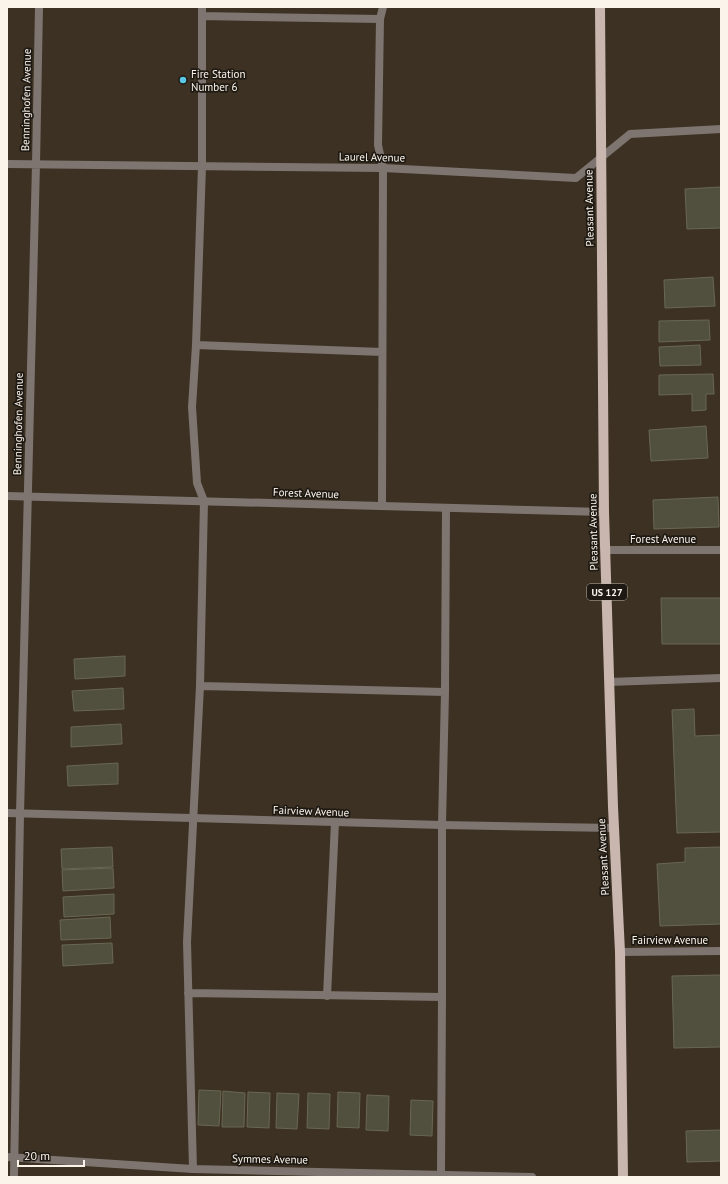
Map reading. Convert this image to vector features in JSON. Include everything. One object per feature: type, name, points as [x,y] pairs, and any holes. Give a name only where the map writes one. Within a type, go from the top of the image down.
[{"type":"main road","name":"Pleasant Avenue","points":[[600,7],[604,512],[614,828],[620,952],[623,1177]]},
{"type":"street","name":"Benninghofen Avenue","points":[[14,1177],[11,1157],[39,7]]},
{"type":"street","points":[[193,1169],[187,942],[200,686],[204,501],[197,483],[192,407],[196,345],[202,166],[202,7]]},
{"type":"street","points":[[382,506],[383,168],[378,145],[380,19],[384,7]]},
{"type":"street","points":[[202,16],[380,19]]},
{"type":"street","name":"Laurel Avenue","points":[[7,164],[383,168],[576,178],[630,134],[721,129]]},
{"type":"street","points":[[196,345],[382,352]]},
{"type":"street","name":"Forest Avenue","points":[[7,496],[604,512]]},
{"type":"street","points":[[441,1174],[442,825],[445,692],[446,508]]},
{"type":"street","name":"Forest Avenue","points":[[605,550],[721,550]]},
{"type":"street","points":[[609,682],[721,678]]},
{"type":"street","points":[[200,686],[445,692]]},
{"type":"street","name":"Fairview Avenue","points":[[7,813],[194,819],[614,828]]},
{"type":"street","points":[[328,996],[335,822]]},
{"type":"street","name":"Fairview Avenue","points":[[620,952],[721,951]]},
{"type":"street","points":[[188,993],[442,997]]},
{"type":"street","name":"Symmes Avenue","points":[[11,1157],[193,1169],[532,1177]]},
{"type":"building","points":[[721,187],[721,228],[687,229],[685,189]]},
{"type":"building","points":[[713,277],[715,306],[665,308],[664,280]]},
{"type":"building","points":[[709,320],[710,340],[659,342],[659,321]]},
{"type":"building","points":[[700,345],[701,365],[660,366],[659,347]]},
{"type":"building","points":[[713,374],[714,394],[706,394],[706,410],[692,411],[692,394],[659,395],[659,375]]},
{"type":"building","points":[[706,426],[708,458],[651,461],[649,430]]},
{"type":"building","points":[[718,497],[719,527],[654,529],[653,500]]},
{"type":"building","points":[[661,598],[721,598],[721,644],[662,644]]},
{"type":"building","points":[[125,656],[125,676],[75,679],[74,659]]},
{"type":"building","points":[[123,688],[124,709],[74,711],[72,691]]},
{"type":"building","points":[[694,709],[695,736],[721,735],[721,832],[677,833],[672,710]]},
{"type":"building","points":[[121,724],[122,744],[71,747],[71,727]]},
{"type":"building","points":[[118,763],[118,784],[68,786],[67,766]]},
{"type":"building","points":[[112,847],[113,867],[62,869],[61,849]]},
{"type":"building","points":[[721,847],[721,924],[660,926],[657,864],[685,862],[685,848]]},
{"type":"building","points":[[113,868],[114,888],[63,891],[62,870]]},
{"type":"building","points":[[114,894],[114,914],[64,917],[63,897]]},
{"type":"building","points":[[110,917],[111,938],[61,940],[60,920]]},
{"type":"building","points":[[112,943],[113,963],[63,966],[62,945]]},
{"type":"building","points":[[721,975],[721,1047],[674,1048],[672,976]]},
{"type":"building","points":[[199,1090],[221,1091],[219,1126],[198,1125]]},
{"type":"building","points":[[223,1091],[245,1093],[244,1127],[222,1127]]},
{"type":"building","points":[[248,1092],[270,1093],[269,1128],[247,1127]]},
{"type":"building","points":[[338,1092],[360,1093],[359,1128],[337,1127]]},
{"type":"building","points":[[277,1093],[299,1094],[297,1129],[276,1128]]},
{"type":"building","points":[[308,1093],[330,1094],[329,1129],[307,1128]]},
{"type":"building","points":[[367,1095],[389,1096],[388,1131],[366,1130]]},
{"type":"building","points":[[411,1100],[433,1101],[432,1136],[410,1135]]},
{"type":"building","points":[[721,1130],[721,1161],[687,1162],[686,1131]]},
{"type":"place","name":"Fire Station Number 6","points":[[183,80]]}]
